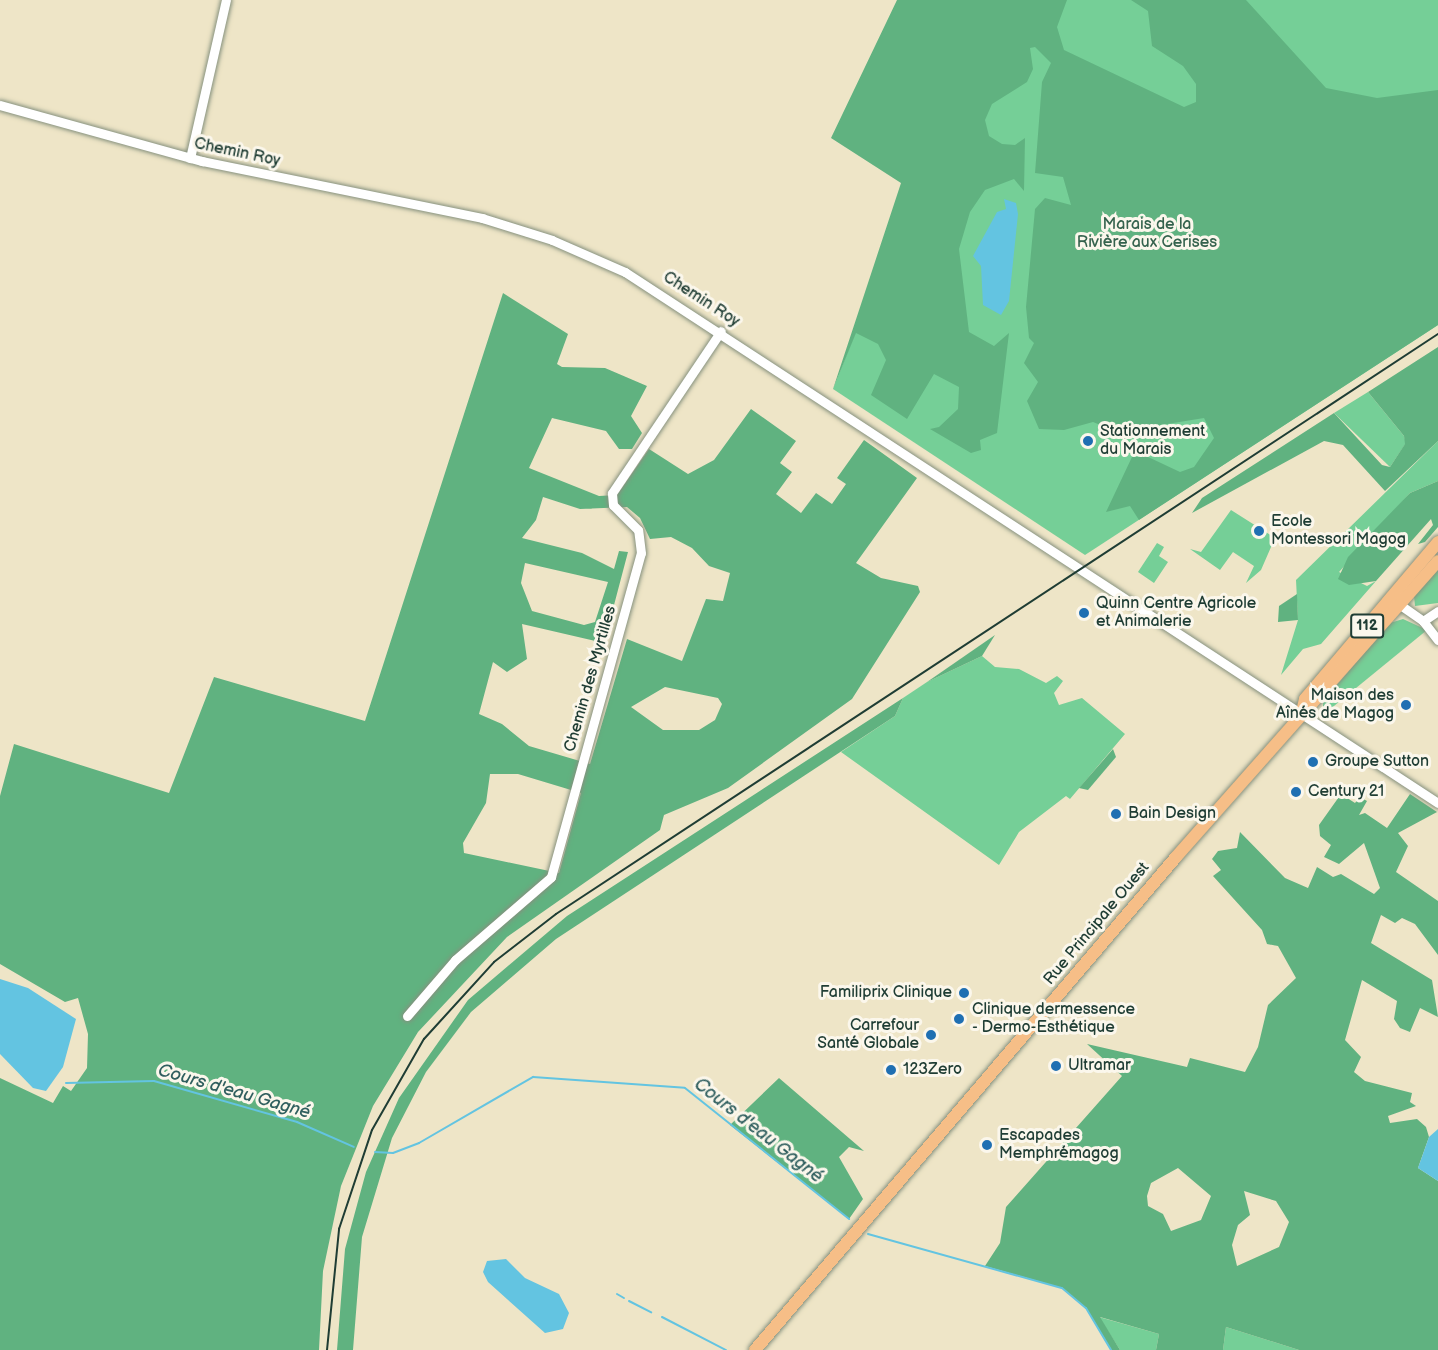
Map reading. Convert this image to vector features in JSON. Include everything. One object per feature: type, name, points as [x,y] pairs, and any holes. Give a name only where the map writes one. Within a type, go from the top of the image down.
[{"type":"main road","name":"Rue Principale Ouest","points":[[1395,602],[1438,542]]},
{"type":"main road","name":"Rue Principale Ouest","points":[[755,1350],[1302,712],[1305,699],[1395,602],[1438,561]]},
{"type":"street","points":[[190,158],[226,0]]},
{"type":"street","name":"Chemin Roy","points":[[0,105],[190,158],[448,210],[528,231],[633,276],[721,331],[1438,803]]},
{"type":"street","name":"Chemin des Myrtilles","points":[[407,1016],[462,954],[551,878],[641,553],[638,530],[613,505],[612,493],[721,331]]},
{"type":"street","points":[[1395,602],[1423,621],[1438,640]]},
{"type":"street","points":[[1423,621],[1438,611]]},
{"type":"green space","name":"Marais de la Rivière aux Cerises","points":[[897,0],[1067,0],[1057,27],[1064,50],[1184,107],[1196,102],[1196,84],[1183,66],[1152,46],[1148,11],[1131,0],[1246,0],[1326,88],[1377,98],[1438,90],[1438,325],[1139,520],[1130,506],[1106,512],[1132,457],[1146,456],[1180,472],[1194,467],[1214,438],[1204,418],[1118,432],[1093,422],[1064,430],[1039,429],[1027,401],[1038,382],[1024,363],[1034,343],[1029,338],[1026,307],[1035,209],[1045,198],[1071,205],[1063,177],[1035,173],[1042,82],[1051,63],[1035,47],[1030,48],[1033,69],[1027,82],[992,104],[985,120],[989,136],[1002,144],[1015,145],[1025,138],[1024,191],[1014,179],[985,190],[970,212],[959,249],[969,332],[994,346],[1009,333],[997,433],[980,440],[981,450],[971,453],[930,429],[939,427],[958,409],[959,387],[934,374],[907,419],[871,395],[886,360],[878,344],[856,333],[833,389],[901,183],[831,138]]},
{"type":"green space","name":"Marais de la Rivière aux Cerises","points":[[987,0],[1438,0],[1438,325],[1085,555],[833,389]]},
{"type":"green space","points":[[503,293],[568,334],[557,364],[562,367],[605,368],[647,386],[631,416],[642,433],[632,449],[619,449],[606,431],[552,418],[529,468],[599,496],[617,495],[649,449],[688,474],[714,460],[751,409],[796,441],[780,463],[792,472],[776,494],[801,513],[816,493],[832,504],[846,484],[837,478],[864,440],[917,478],[856,563],[881,578],[918,586],[920,592],[852,699],[728,788],[664,815],[660,830],[507,937],[418,1032],[373,1106],[341,1186],[323,1271],[319,1350],[0,1350],[0,1078],[53,1103],[63,1086],[71,1091],[87,1068],[88,1034],[78,998],[65,1002],[0,964],[0,796],[14,744],[169,793],[214,677],[365,721]],"holes":[[[543,497],[580,509],[627,507],[640,518],[650,539],[671,537],[692,548],[709,566],[730,573],[723,601],[706,599],[682,661],[627,639],[590,764],[529,746],[502,724],[479,714],[493,662],[507,672],[527,659],[522,624],[604,643],[628,552],[619,551],[614,569],[582,553],[522,538],[536,520]],[[525,563],[608,582],[595,622],[584,625],[532,611],[521,583]],[[665,687],[718,698],[722,704],[715,720],[699,730],[663,730],[631,707]],[[490,774],[518,774],[581,793],[559,873],[464,853],[463,843],[486,803]]]},
{"type":"green space","points":[[1438,347],[1438,441],[1385,491],[1343,445],[1324,441],[1192,513],[1202,498],[1334,413],[1382,465],[1390,467],[1405,444],[1404,436],[1368,392]]},
{"type":"green space","points":[[1368,392],[1404,436],[1406,443],[1390,467],[1334,413]]},
{"type":"green space","points":[[1438,441],[1438,481],[1410,493],[1339,572],[1367,586],[1376,581],[1321,644],[1303,649],[1281,675],[1298,620],[1296,580]]},
{"type":"green space","points":[[1438,481],[1438,527],[1425,542],[1418,544],[1433,525],[1431,519],[1376,581],[1349,585],[1338,579],[1348,557],[1410,493]]},
{"type":"green space","points":[[1231,510],[1275,538],[1261,570],[1246,583],[1254,566],[1233,552],[1220,570],[1190,549],[1201,552]]},
{"type":"green space","points":[[1157,543],[1164,547],[1159,556],[1168,562],[1154,583],[1138,572]]},
{"type":"green space","points":[[1438,569],[1438,603],[1415,606],[1414,596]]},
{"type":"green space","points":[[1297,594],[1298,620],[1278,622],[1279,606]]},
{"type":"green space","points":[[1403,619],[1427,630],[1323,715],[1323,701],[1390,623]]},
{"type":"green space","points":[[995,635],[982,656],[927,682]]},
{"type":"green space","points":[[982,656],[995,667],[1019,669],[1046,683],[1057,676],[1063,681],[1054,693],[1059,705],[1082,698],[1125,734],[1070,799],[1066,796],[1019,832],[999,865],[841,752],[895,716],[903,698],[927,682]]},
{"type":"green space","points":[[903,698],[895,716],[556,939],[471,1012],[426,1072],[392,1138],[362,1237],[353,1350],[337,1350],[345,1249],[366,1172],[399,1098],[468,1000],[567,916]]},
{"type":"green space","points":[[1113,749],[1116,757],[1088,790],[1079,788]]},
{"type":"green space","points":[[1341,794],[1355,803],[1360,797],[1367,801],[1359,815],[1365,813],[1387,828],[1410,794],[1437,812],[1398,833],[1408,846],[1396,872],[1438,901],[1438,955],[1415,924],[1402,918],[1395,923],[1381,915],[1371,943],[1432,980],[1438,1017],[1420,1008],[1410,1032],[1400,1028],[1394,1019],[1397,1001],[1362,980],[1345,1040],[1361,1057],[1354,1072],[1365,1081],[1412,1093],[1410,1102],[1416,1106],[1388,1116],[1390,1123],[1417,1119],[1426,1127],[1429,1137],[1418,1168],[1438,1181],[1438,1350],[1299,1350],[1226,1327],[1223,1350],[1156,1350],[1159,1334],[1100,1317],[1120,1350],[1111,1350],[1086,1308],[1062,1288],[985,1266],[1000,1243],[1006,1207],[1122,1076],[1087,1044],[1187,1067],[1190,1058],[1245,1072],[1258,1047],[1268,1005],[1296,978],[1278,946],[1267,944],[1262,930],[1213,876],[1221,870],[1212,859],[1218,851],[1237,848],[1240,832],[1285,878],[1308,888],[1317,867],[1333,877],[1341,874],[1374,894],[1380,888],[1364,843],[1339,864],[1324,857],[1331,845],[1320,836],[1319,825]],"holes":[[[1178,1168],[1211,1196],[1201,1220],[1171,1231],[1163,1214],[1148,1206],[1147,1196],[1151,1183]],[[1244,1191],[1276,1201],[1289,1222],[1279,1247],[1237,1266],[1232,1245],[1238,1225],[1250,1215]]]},
{"type":"green space","points":[[779,1078],[864,1151],[849,1147],[839,1157],[863,1199],[849,1219],[730,1125]]},
{"type":"green space","points":[[1099,1317],[1159,1334],[1156,1350],[1120,1350]]},
{"type":"green space","points":[[1226,1327],[1299,1350],[1223,1350]]},
{"type":"water","points":[[1004,199],[1016,203],[1018,214],[1009,301],[1001,315],[983,305],[981,266],[973,256],[997,212],[1006,209]]},
{"type":"water","points":[[0,979],[28,988],[76,1019],[63,1067],[46,1091],[33,1088],[0,1054]]},
{"type":"water","points":[[1438,1129],[1438,1181],[1418,1168],[1429,1137]]},
{"type":"water","points":[[506,1259],[525,1278],[559,1294],[569,1313],[563,1329],[545,1333],[488,1282],[483,1272],[487,1261]]},
{"type":"waterway","name":"Cours d'eau Gagné","points":[[375,1152],[393,1153],[419,1143],[533,1077],[685,1088],[849,1219]]},
{"type":"waterway","name":"Cours d'eau Gagné","points":[[66,1083],[154,1081],[297,1122],[354,1147]]},
{"type":"waterway","name":"Cours d'eau Gagné","points":[[868,1234],[1062,1288],[1086,1308],[1111,1350]]},
{"type":"waterway","points":[[617,1294],[624,1298]]},
{"type":"waterway","points":[[629,1301],[651,1312]]},
{"type":"waterway","points":[[662,1317],[726,1350]]},
{"type":"railway","points":[[327,1350],[339,1229],[372,1130],[424,1039],[494,962],[556,914],[1438,334]]},
{"type":"place","name":"Stationnement du Marais","points":[[1088,441]]},
{"type":"place","name":"Ecole Montessori Magog","points":[[1259,531]]},
{"type":"place","name":"Quinn Centre Agricole et Animalerie","points":[[1084,613]]},
{"type":"place","name":"Maison des Aînés de Magog","points":[[1406,705]]},
{"type":"place","name":"Groupe Sutton","points":[[1313,762]]},
{"type":"place","name":"Century 21","points":[[1296,792]]},
{"type":"place","name":"Bain Design","points":[[1116,814]]},
{"type":"place","name":"Familiprix Clinique","points":[[964,993]]},
{"type":"place","name":"Clinique dermessence - Dermo-Esthétique","points":[[959,1019]]},
{"type":"place","name":"Carrefour Santé Globale","points":[[931,1035]]},
{"type":"place","name":"Ultramar","points":[[1056,1066]]},
{"type":"place","name":"123Zero","points":[[891,1070]]},
{"type":"place","name":"Escapades Memphrémagog","points":[[987,1145]]}]
